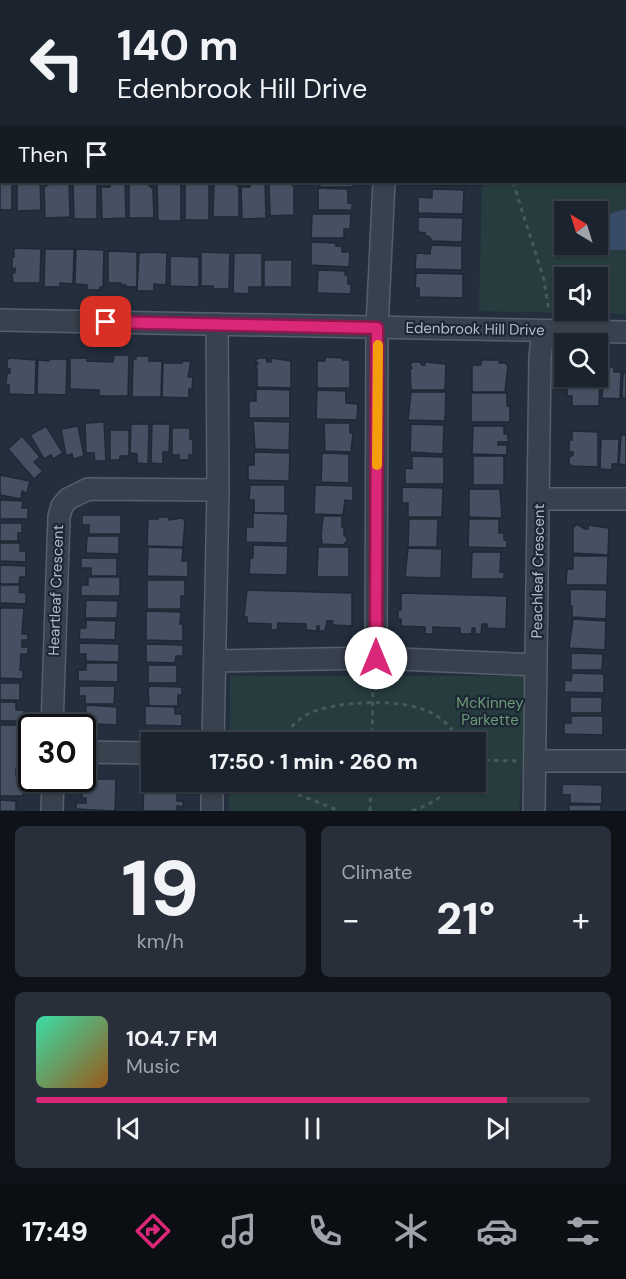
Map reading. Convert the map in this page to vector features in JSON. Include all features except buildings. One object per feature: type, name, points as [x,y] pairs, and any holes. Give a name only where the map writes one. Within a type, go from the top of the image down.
[{"type":"street","points":[[376,658],[377,328],[384,183]]},
{"type":"street","name":"Edenbrook Hill Drive","points":[[0,320],[626,332]]},
{"type":"street","points":[[213,732],[218,490],[217,324]]},
{"type":"street","name":"Peachleaf Crescent","points":[[534,811],[540,357],[543,331]]},
{"type":"street","name":"Heartleaf Crescent","points":[[52,714],[59,517],[62,506],[68,499],[88,489],[218,490]]},
{"type":"street","points":[[539,499],[626,499]]},
{"type":"street","points":[[216,661],[376,658],[536,665]]},
{"type":"street","points":[[96,752],[141,753]]},
{"type":"street","points":[[536,761],[626,761]]},
{"type":"street","points":[[52,811],[53,792]]},
{"type":"street","points":[[212,792],[212,811]]},
{"type":"path","points":[[513,183],[544,280],[549,313],[543,331]]},
{"type":"path","points":[[373,732],[373,669],[376,658]]},
{"type":"path","points":[[287,732],[307,715],[328,707],[372,704],[418,707],[435,714],[453,732]]},
{"type":"path","points":[[486,760],[536,761]]},
{"type":"path","points":[[295,792],[340,811]]},
{"type":"path","points":[[370,811],[371,792]]},
{"type":"path","points":[[412,811],[434,802],[446,792]]},
{"type":"green space","points":[[482,183],[626,183],[626,314],[608,314],[608,267],[554,267],[554,313],[479,311]]},
{"type":"green space","name":"McKinney Parkette","points":[[230,676],[528,676],[519,811],[229,811],[229,792],[486,792],[486,732],[230,732]]},
{"type":"water","points":[[626,209],[626,250],[608,250],[608,215]]},
{"type":"slow traffic","points":[[377,465],[378,345]]},
{"type":"route","points":[[106,322],[377,328],[376,658]]}]
